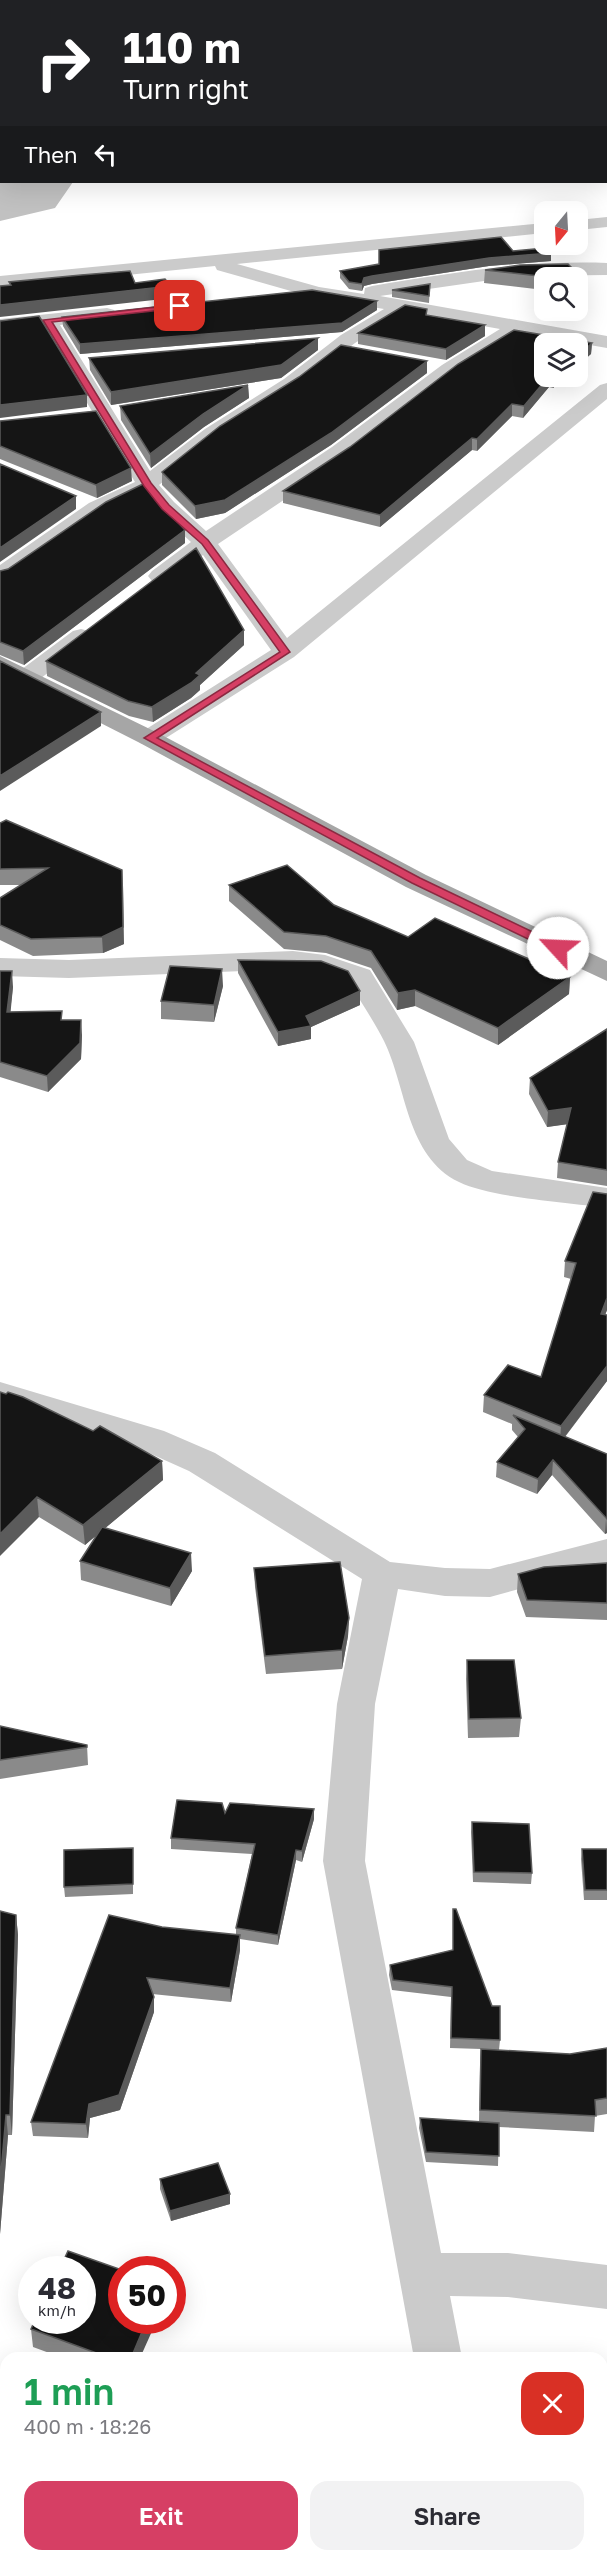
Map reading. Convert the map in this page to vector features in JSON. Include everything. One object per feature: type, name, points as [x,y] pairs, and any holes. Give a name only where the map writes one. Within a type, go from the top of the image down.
[{"type":"main road","points":[[0,663],[149,738],[416,881],[607,972]]},
{"type":"street","points":[[588,224],[607,222]]},
{"type":"street","points":[[0,282],[534,229]]},
{"type":"street","points":[[214,262],[254,277],[312,291],[520,325],[607,342]]},
{"type":"street","points":[[347,296],[511,272],[573,267],[607,270]]},
{"type":"street","points":[[266,296],[312,291]]},
{"type":"street","points":[[0,576],[98,508],[147,484],[212,433],[348,346],[403,305]]},
{"type":"street","points":[[0,325],[128,311]]},
{"type":"street","points":[[47,320],[71,363],[106,414],[147,484],[166,507],[205,542],[285,652]]},
{"type":"street","points":[[140,592],[205,542],[340,452],[448,369],[520,325]]},
{"type":"street","points":[[314,342],[348,346]]},
{"type":"street","points":[[71,363],[94,361]]},
{"type":"street","points":[[426,364],[448,369]]},
{"type":"street","points":[[244,391],[291,383]]},
{"type":"street","points":[[149,738],[285,652],[607,389]]},
{"type":"street","points":[[82,417],[129,410]]},
{"type":"street","points":[[76,499],[98,508]]},
{"type":"street","points":[[0,548],[24,558]]},
{"type":"street","points":[[27,677],[102,620]]},
{"type":"street","points":[[0,968],[69,969],[293,960],[325,964],[360,976],[399,1042],[434,1142],[456,1167],[472,1176],[491,1181],[607,1198]]},
{"type":"street","points":[[0,1394],[152,1440],[202,1462],[382,1574],[445,1582],[490,1583],[607,1552]]},
{"type":"street","points":[[382,1574],[356,1704],[344,1861],[437,2352]]},
{"type":"street","points":[[421,2274],[508,2275],[607,2287]]},
{"type":"building","points":[[501,237],[513,251],[534,249],[534,254],[489,258],[372,276],[364,278],[362,284],[349,282],[340,271],[379,264],[379,250]]},
{"type":"building","points":[[568,264],[571,267],[534,267],[534,275],[485,270],[520,265]]},
{"type":"building","points":[[130,271],[135,283],[165,279],[171,286],[0,305],[0,286],[11,285],[9,282]]},
{"type":"building","points":[[430,284],[429,296],[392,290]]},
{"type":"building","points":[[312,290],[377,301],[342,323],[80,344],[62,317]]},
{"type":"building","points":[[405,305],[427,309],[426,315],[485,325],[446,349],[358,333]]},
{"type":"building","points":[[39,316],[87,395],[0,405],[0,321]]},
{"type":"building","points":[[514,330],[534,333],[534,387],[540,387],[524,406],[512,404],[477,439],[472,438],[380,515],[283,491],[350,447],[458,364]]},
{"type":"building","points":[[318,338],[281,365],[111,392],[89,358]]},
{"type":"building","points":[[341,345],[427,361],[331,433],[225,500],[195,506],[162,472],[220,426],[299,377]]},
{"type":"building","points":[[248,385],[203,414],[150,454],[120,406]]},
{"type":"building","points":[[96,411],[131,468],[96,485],[0,446],[0,421]]},
{"type":"building","points":[[0,464],[76,496],[0,548]]},
{"type":"building","points":[[143,484],[185,530],[23,651],[0,642],[0,571],[8,569],[106,502]]},
{"type":"building","points":[[196,548],[244,630],[196,673],[200,675],[191,683],[152,707],[128,701],[46,661]]},
{"type":"building","points":[[0,661],[101,712],[0,776]]},
{"type":"building","points":[[6,820],[122,870],[123,927],[102,937],[31,939],[0,925],[0,898],[48,868],[0,869],[0,823]]},
{"type":"building","points":[[287,865],[334,905],[408,937],[435,918],[570,977],[498,1028],[415,990],[398,993],[371,951],[326,936],[284,932],[229,885]]},
{"type":"building","points":[[238,960],[321,961],[348,971],[360,991],[306,1016],[311,1026],[278,1032]]},
{"type":"building","points":[[170,966],[222,969],[214,1005],[161,1001]]},
{"type":"building","points":[[0,971],[12,971],[7,1012],[62,1011],[61,1020],[81,1020],[80,1043],[47,1076],[0,1062]]},
{"type":"building","points":[[607,1029],[607,1170],[558,1162],[571,1108],[548,1111],[530,1078]]},
{"type":"building","points":[[593,1192],[607,1194],[607,1298],[601,1314],[607,1315],[607,1366],[561,1426],[484,1395],[508,1365],[541,1377],[576,1263],[565,1261]]},
{"type":"building","points":[[0,1392],[23,1397],[93,1431],[100,1426],[162,1461],[83,1525],[37,1497],[0,1534]]},
{"type":"building","points":[[513,1415],[607,1454],[607,1519],[553,1460],[538,1479],[497,1462],[525,1429]]},
{"type":"building","points":[[102,1527],[191,1553],[170,1588],[80,1561]]},
{"type":"building","points":[[340,1562],[349,1618],[342,1650],[265,1656],[254,1568]]},
{"type":"building","points":[[607,1563],[607,1603],[527,1600],[518,1574],[544,1567]]},
{"type":"building","points":[[467,1660],[514,1660],[521,1718],[469,1719]]},
{"type":"building","points":[[0,1726],[87,1745],[87,1747],[0,1760]]},
{"type":"building","points":[[177,1800],[222,1803],[225,1813],[230,1803],[314,1809],[302,1851],[296,1850],[278,1935],[236,1928],[255,1844],[171,1838]]},
{"type":"building","points":[[472,1822],[529,1824],[532,1873],[474,1872]]},
{"type":"building","points":[[133,1848],[133,1884],[64,1887],[64,1850]]},
{"type":"building","points":[[582,1849],[607,1849],[607,1890],[585,1890]]},
{"type":"building","points":[[453,1909],[456,1909],[492,2006],[500,2006],[500,2040],[451,2038],[452,1987],[393,1980],[390,1965],[453,1950]]},
{"type":"building","points":[[0,1911],[16,1915],[10,2115],[6,2115],[0,2184]]},
{"type":"building","points":[[109,1915],[162,1927],[240,1935],[230,1988],[147,1978],[154,1997],[119,2095],[89,2104],[86,2124],[31,2122]]},
{"type":"building","points":[[607,2048],[607,2098],[595,2100],[596,2116],[480,2110],[481,2049],[570,2054]]},
{"type":"building","points":[[420,2118],[499,2123],[499,2156],[426,2152]]},
{"type":"building","points":[[218,2163],[230,2194],[170,2211],[160,2179]]},
{"type":"building","points":[[68,2251],[82,2256],[66,2256]]},
{"type":"building","points":[[96,2261],[108,2265],[108,2334],[141,2334],[134,2352],[94,2352],[45,2334],[96,2334]]},
{"type":"route","points":[[180,306],[47,320],[71,363],[106,414],[147,484],[166,507],[205,542],[285,652],[149,738],[416,881],[558,948]]}]
